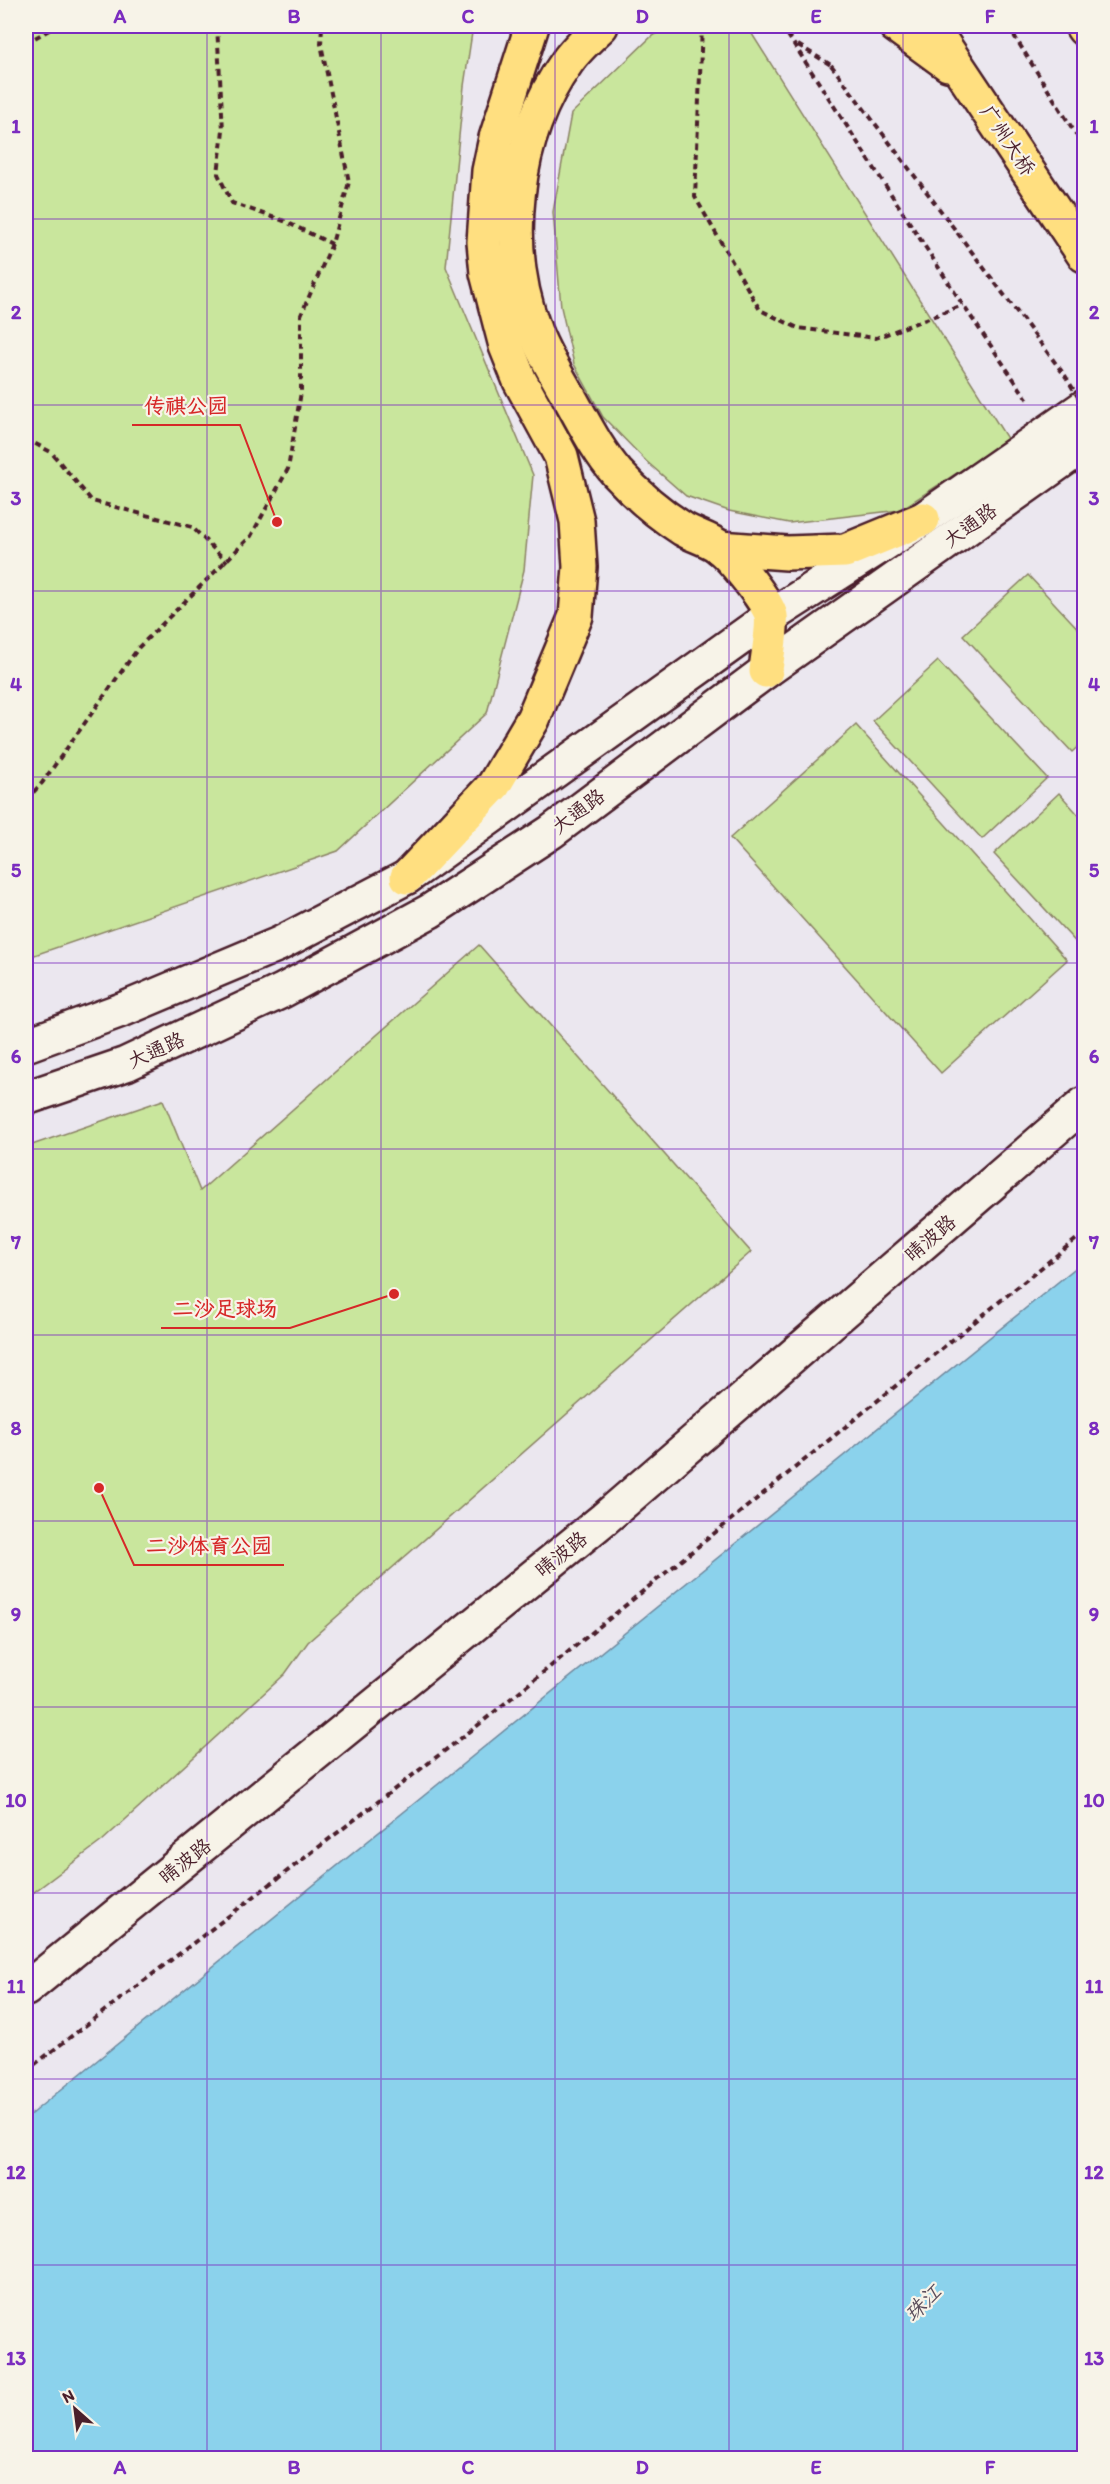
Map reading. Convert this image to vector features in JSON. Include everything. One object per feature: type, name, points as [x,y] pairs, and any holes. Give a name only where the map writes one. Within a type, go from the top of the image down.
[{"type":"highway","points":[[407,877],[494,785],[533,719],[576,616],[580,567],[577,521],[561,456],[520,381],[506,346],[487,273],[484,242],[489,171],[496,138],[532,26]]},
{"type":"highway","points":[[601,26],[567,62],[540,110],[523,165],[516,207],[516,253],[526,308],[535,333],[569,397],[595,443],[616,472],[645,502],[683,529],[720,548],[751,582],[771,616],[766,671]]},
{"type":"highway","points":[[896,26],[965,77]]},
{"type":"highway","name":"广州大桥","points":[[931,26],[1084,255]]},
{"type":"highway","points":[[720,548],[787,554],[845,551],[923,519]]},
{"type":"main road","name":"大通路","points":[[26,1045],[124,1009],[279,944],[407,877],[771,616],[923,519],[1084,407]]},
{"type":"main road","name":"大通路","points":[[26,1098],[126,1064],[282,991],[430,911],[551,832],[766,671],[1084,445]]},
{"type":"main road","name":"晴波路","points":[[26,1989],[604,1519],[1084,1104]]},
{"type":"path","points":[[26,43],[56,26]]},
{"type":"path","points":[[217,26],[223,130],[218,174],[232,203],[284,221],[332,244]]},
{"type":"path","points":[[26,800],[42,783],[139,648],[251,536],[288,469],[301,392],[301,315],[332,244],[350,182],[321,44],[322,26]]},
{"type":"path","points":[[702,26],[695,197],[760,310],[798,328],[876,338],[963,305]]},
{"type":"path","points":[[782,26],[963,305],[1050,430]]},
{"type":"path","points":[[1008,26],[1084,147]]},
{"type":"path","points":[[795,44],[831,65],[1066,377],[1084,407]]},
{"type":"path","points":[[26,439],[51,452],[92,501],[192,527],[227,562]]},
{"type":"path","points":[[26,2071],[477,1726],[1084,1233]]},
{"type":"path","points":[[26,1669],[26,1676]]},
{"type":"green space","points":[[26,26],[473,26],[464,86],[446,267],[533,475],[524,570],[487,713],[338,851],[26,958]]},
{"type":"green space","points":[[674,26],[747,26],[1008,440],[900,510],[789,523],[729,511],[686,496],[646,461],[603,417],[574,364],[561,307],[553,212],[571,114],[652,36]]},
{"type":"green space","points":[[1028,575],[1084,635],[1084,741],[1072,752],[963,635]]},
{"type":"green space","points":[[938,661],[1047,778],[982,839],[873,721]]},
{"type":"green space","points":[[856,725],[1067,960],[941,1073],[730,838]]},
{"type":"green space","points":[[1059,793],[1084,821],[1084,951],[994,854]]},
{"type":"green space","points":[[479,945],[751,1252],[308,1642],[285,1674],[102,1841],[26,1898],[26,1147],[163,1100],[200,1191]]},
{"type":"water","name":"珠江","points":[[1084,1261],[1084,2458],[26,2458],[26,2118]]},
{"type":"place","name":"传祺公园","points":[[277,522]]},
{"type":"place","name":"二沙足球场","points":[[394,1294]]},
{"type":"place","name":"二沙体育公园","points":[[99,1488]]}]
